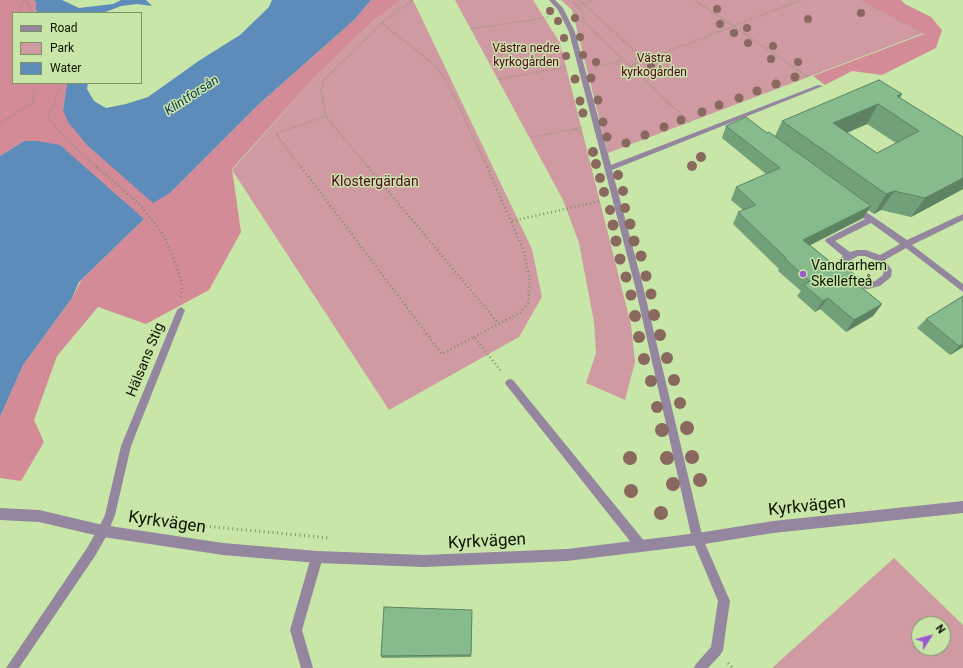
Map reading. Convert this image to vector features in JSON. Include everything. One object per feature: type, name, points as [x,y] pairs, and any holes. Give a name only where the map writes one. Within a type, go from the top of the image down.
[{"type":"street","name":"Kyrkvägen","points":[[6,514],[39,516],[103,531],[223,549],[317,557],[424,561],[567,555],[698,539],[773,527],[961,509]]},
{"type":"lane","points":[[552,0],[561,9],[572,32],[638,286],[698,539],[724,601],[717,650],[700,668]]},
{"type":"lane","points":[[608,170],[700,134],[740,122],[820,86]]},
{"type":"lane","points":[[848,202],[906,244],[963,289]]},
{"type":"lane","points":[[880,259],[906,244],[963,217]]},
{"type":"lane","points":[[849,256],[829,241],[871,219]]},
{"type":"lane","points":[[866,253],[880,259],[888,270],[887,277],[877,284],[868,286],[858,285],[846,278],[840,268],[842,261],[849,256],[866,253]]},
{"type":"lane","name":"Hälsans Stig","points":[[12,668],[91,552],[103,531],[110,515],[126,446],[181,310]]},
{"type":"lane","points":[[510,383],[641,546]]},
{"type":"lane","points":[[307,668],[296,630],[317,557]]},
{"type":"path","points":[[20,12],[24,0]]},
{"type":"path","points":[[24,0],[33,12]]},
{"type":"path","points":[[413,0],[382,23],[324,80],[321,89],[326,116],[499,324]]},
{"type":"path","points":[[571,0],[582,11],[584,22],[700,134]]},
{"type":"path","points":[[579,0],[645,60]]},
{"type":"path","points":[[561,9],[592,0]]},
{"type":"path","points":[[695,0],[820,86]]},
{"type":"path","points":[[630,66],[801,0]]},
{"type":"path","points":[[471,29],[550,17]]},
{"type":"path","points":[[326,116],[276,134],[442,354],[521,312],[528,303],[530,280],[523,249],[512,221],[449,86],[436,66],[382,23]]},
{"type":"path","points":[[581,66],[595,67],[623,60]]},
{"type":"path","points":[[499,79],[567,67]]},
{"type":"path","points":[[0,123],[33,103],[34,84]]},
{"type":"path","name":"Hälsans Stig","points":[[58,84],[59,89],[48,117],[76,148],[139,204],[161,231],[172,254],[182,282],[181,310]]},
{"type":"path","points":[[532,137],[581,128]]},
{"type":"path","points":[[512,221],[595,203]]},
{"type":"path","points":[[474,338],[510,383]]},
{"type":"path","points":[[181,524],[268,534],[336,539]]},
{"type":"green space","name":"Klostergärdan","points":[[401,0],[413,0],[532,249],[542,297],[519,337],[389,410],[232,170],[313,79],[373,21]]},
{"type":"green space","name":"Västra nedre kyrkogården","points":[[455,0],[533,0],[560,43],[631,325],[635,362],[625,400],[586,383],[596,353],[594,322],[579,243],[563,200]]},
{"type":"green space","name":"Västra kyrkogården","points":[[561,0],[859,0],[924,33],[608,153],[572,10]]},
{"type":"green space","points":[[894,558],[963,625],[963,668],[772,668]]},
{"type":"shaded area","points":[[0,0],[33,0],[36,2],[37,12],[12,12],[12,84],[67,84],[63,110],[170,193],[259,104],[354,20],[371,0],[401,0],[373,21],[313,79],[232,169],[241,232],[209,290],[146,324],[98,307],[57,356],[34,420],[44,442],[21,481],[0,478],[0,417],[23,365],[72,298],[82,279],[144,219],[24,141],[0,156]]},
{"type":"shaded area","points":[[859,0],[901,0],[905,4],[931,17],[942,30],[936,48],[882,75],[852,71],[825,85],[813,76],[924,34]]},
{"type":"water","points":[[33,0],[62,0],[79,8],[113,4],[121,0],[146,0],[152,6],[137,4],[121,6],[106,12],[37,12],[36,2]]},
{"type":"water","name":"Klintforsån","points":[[272,0],[371,0],[354,20],[259,104],[170,193],[153,203],[87,145],[68,122],[63,110],[67,84],[88,84],[87,89],[94,101],[106,108],[148,97],[200,60],[240,35],[269,7]]},
{"type":"water","points":[[24,141],[37,141],[60,145],[144,219],[79,282],[72,298],[23,365],[0,417],[0,156]]},
{"type":"building","points":[[879,80],[902,94],[897,96],[963,137],[963,178],[925,198],[894,191],[886,194],[782,121]],"holes":[[[878,104],[919,131],[877,153],[833,123]]]},
{"type":"building","points":[[746,117],[871,206],[803,240],[837,267],[842,264],[861,280],[856,283],[882,304],[854,320],[828,298],[823,301],[804,285],[810,281],[785,259],[786,258],[738,212],[756,205],[736,187],[780,168],[726,126]]},
{"type":"building","points":[[963,296],[963,344],[959,346],[926,319]]},
{"type":"building","points":[[384,607],[472,610],[471,655],[381,656]]},
{"type":"place","name":"Vandrarhem Skellefteå","points":[[803,274]]}]
